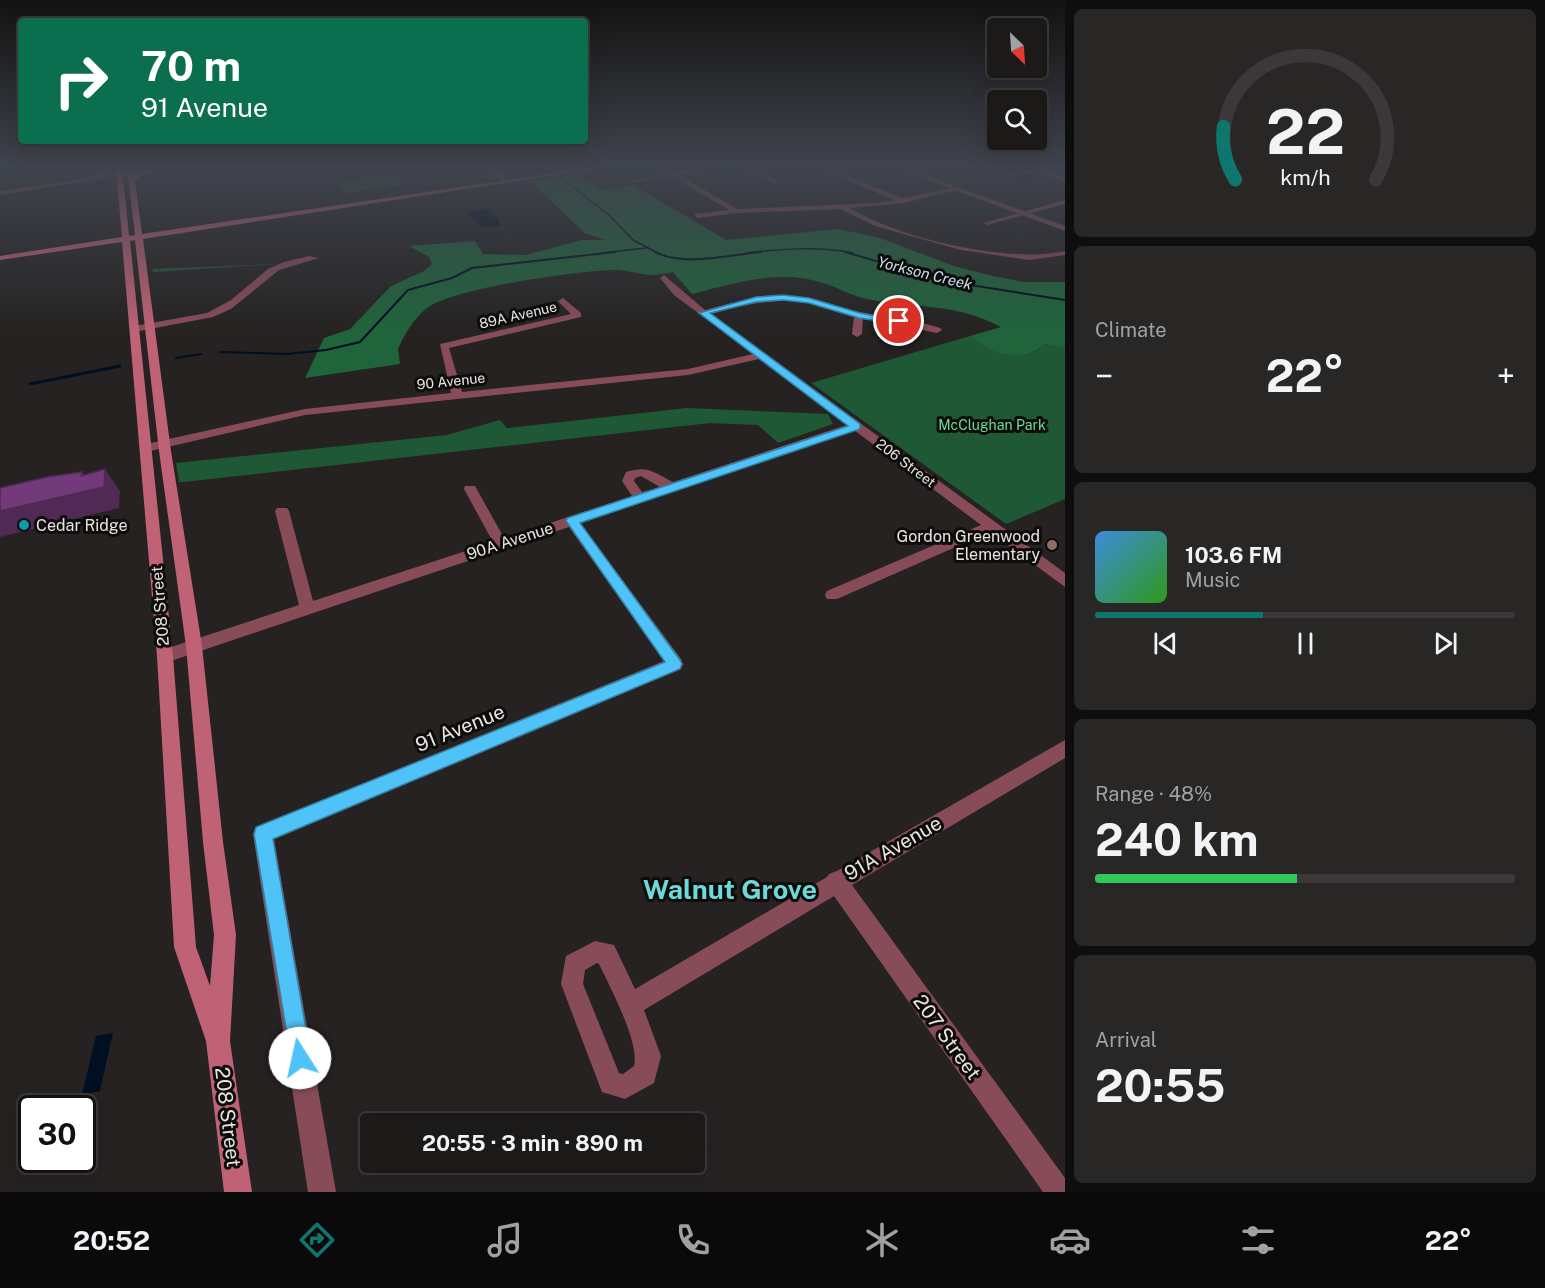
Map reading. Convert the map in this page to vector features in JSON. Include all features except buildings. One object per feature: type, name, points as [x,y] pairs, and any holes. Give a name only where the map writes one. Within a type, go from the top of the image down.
[{"type":"main road","name":"208 Street","points":[[125,223],[165,443],[194,646],[213,842],[225,935],[218,1041],[238,1192]]},
{"type":"main road","name":"208 Street","points":[[139,223],[142,249],[146,448],[165,656],[185,947],[218,1041]]},
{"type":"main road","points":[[140,233],[167,233],[231,223]]},
{"type":"main road","points":[[0,253],[127,239],[140,233],[167,233],[238,223]]},
{"type":"main road","points":[[142,249],[167,233]]},
{"type":"main road","points":[[0,258],[127,239]]},
{"type":"street","points":[[873,223],[882,227],[988,253],[1027,258],[1065,253]]},
{"type":"street","points":[[1048,223],[1065,229]]},
{"type":"street","points":[[143,328],[220,311],[237,301],[269,272],[284,264],[315,258]]},
{"type":"street","name":"206 Street","points":[[664,278],[674,290],[703,313],[1065,581]]},
{"type":"street","points":[[703,313],[756,300],[783,297],[809,300],[859,315],[919,324],[937,330]]},
{"type":"street","name":"89A Avenue","points":[[457,395],[444,346],[578,315],[563,301]]},
{"type":"street","points":[[857,334],[859,315]]},
{"type":"street","name":"90 Avenue","points":[[146,448],[287,415],[688,372],[760,356]]},
{"type":"street","name":"90A Avenue","points":[[165,656],[856,426]]},
{"type":"street","points":[[639,497],[628,481],[630,475],[642,471],[657,477],[671,487]]},
{"type":"street","points":[[470,489],[501,544]]},
{"type":"street","points":[[282,511],[307,609]]},
{"type":"street","name":"91 Avenue","points":[[322,1192],[263,834],[675,664],[572,521]]},
{"type":"street","points":[[832,595],[992,526]]},
{"type":"street","name":"91A Avenue","points":[[630,1005],[836,881],[1065,748]]},
{"type":"street","name":"207 Street","points":[[836,881],[1059,1192]]},
{"type":"street","points":[[595,952],[606,953],[630,1005],[649,1056],[645,1074],[625,1087],[611,1083],[572,984],[574,964],[595,952]]},
{"type":"green space","points":[[574,223],[697,223],[726,240],[838,229],[880,238],[954,266],[993,276],[1024,282],[1065,282],[1065,349],[1045,344],[1026,354],[1007,355],[988,348],[970,336],[1001,327],[984,319],[967,313],[934,307],[867,299],[807,279],[774,277],[757,279],[692,294],[673,272],[650,275],[610,270],[515,282],[441,301],[427,308],[410,327],[398,349],[400,364],[305,378],[324,338],[350,329],[391,286],[424,271],[432,264],[429,257],[409,246],[475,241],[483,254],[526,255],[582,240],[606,240],[585,233]]},
{"type":"green space","points":[[271,264],[277,264],[153,272],[152,269]]},
{"type":"green space","name":"McClughan Park","points":[[970,336],[988,348],[1007,355],[1027,354],[1045,344],[1065,349],[1065,499],[1006,524],[811,383]]},
{"type":"green space","points":[[687,408],[828,414],[833,424],[778,443],[758,425],[710,423],[184,482],[179,482],[176,463],[447,435],[500,420],[507,428]]},
{"type":"water","points":[[478,223],[500,223],[501,226],[483,227]]},
{"type":"water","points":[[113,1033],[100,1091],[82,1095],[96,1036]]},
{"type":"waterway","name":"Yorkson Creek","points":[[616,223],[633,240],[658,253]]},
{"type":"waterway","points":[[602,253],[646,248]]},
{"type":"waterway","name":"Yorkson Creek","points":[[746,253],[786,249],[853,253]]},
{"type":"waterway","points":[[220,352],[287,354],[326,350],[360,342],[408,290],[452,278],[472,268],[615,252]]},
{"type":"waterway","name":"Yorkson Creek","points":[[658,253],[680,259],[693,259],[761,252]]},
{"type":"waterway","name":"Yorkson Creek","points":[[845,252],[945,281],[1065,300]]},
{"type":"waterway","points":[[176,358],[201,354]]},
{"type":"waterway","points":[[30,384],[120,366]]},
{"type":"place","name":"Cedar Ridge","points":[[24,525]]},
{"type":"place","name":"Gordon Greenwood Elementary","points":[[1052,545]]},
{"type":"district","name":"Walnut Grove","points":[[730,889]]},
{"type":"route","points":[[300,1058],[263,834],[675,664],[572,521],[856,426],[703,313],[756,300],[783,297],[809,300],[859,315],[899,321]]}]
